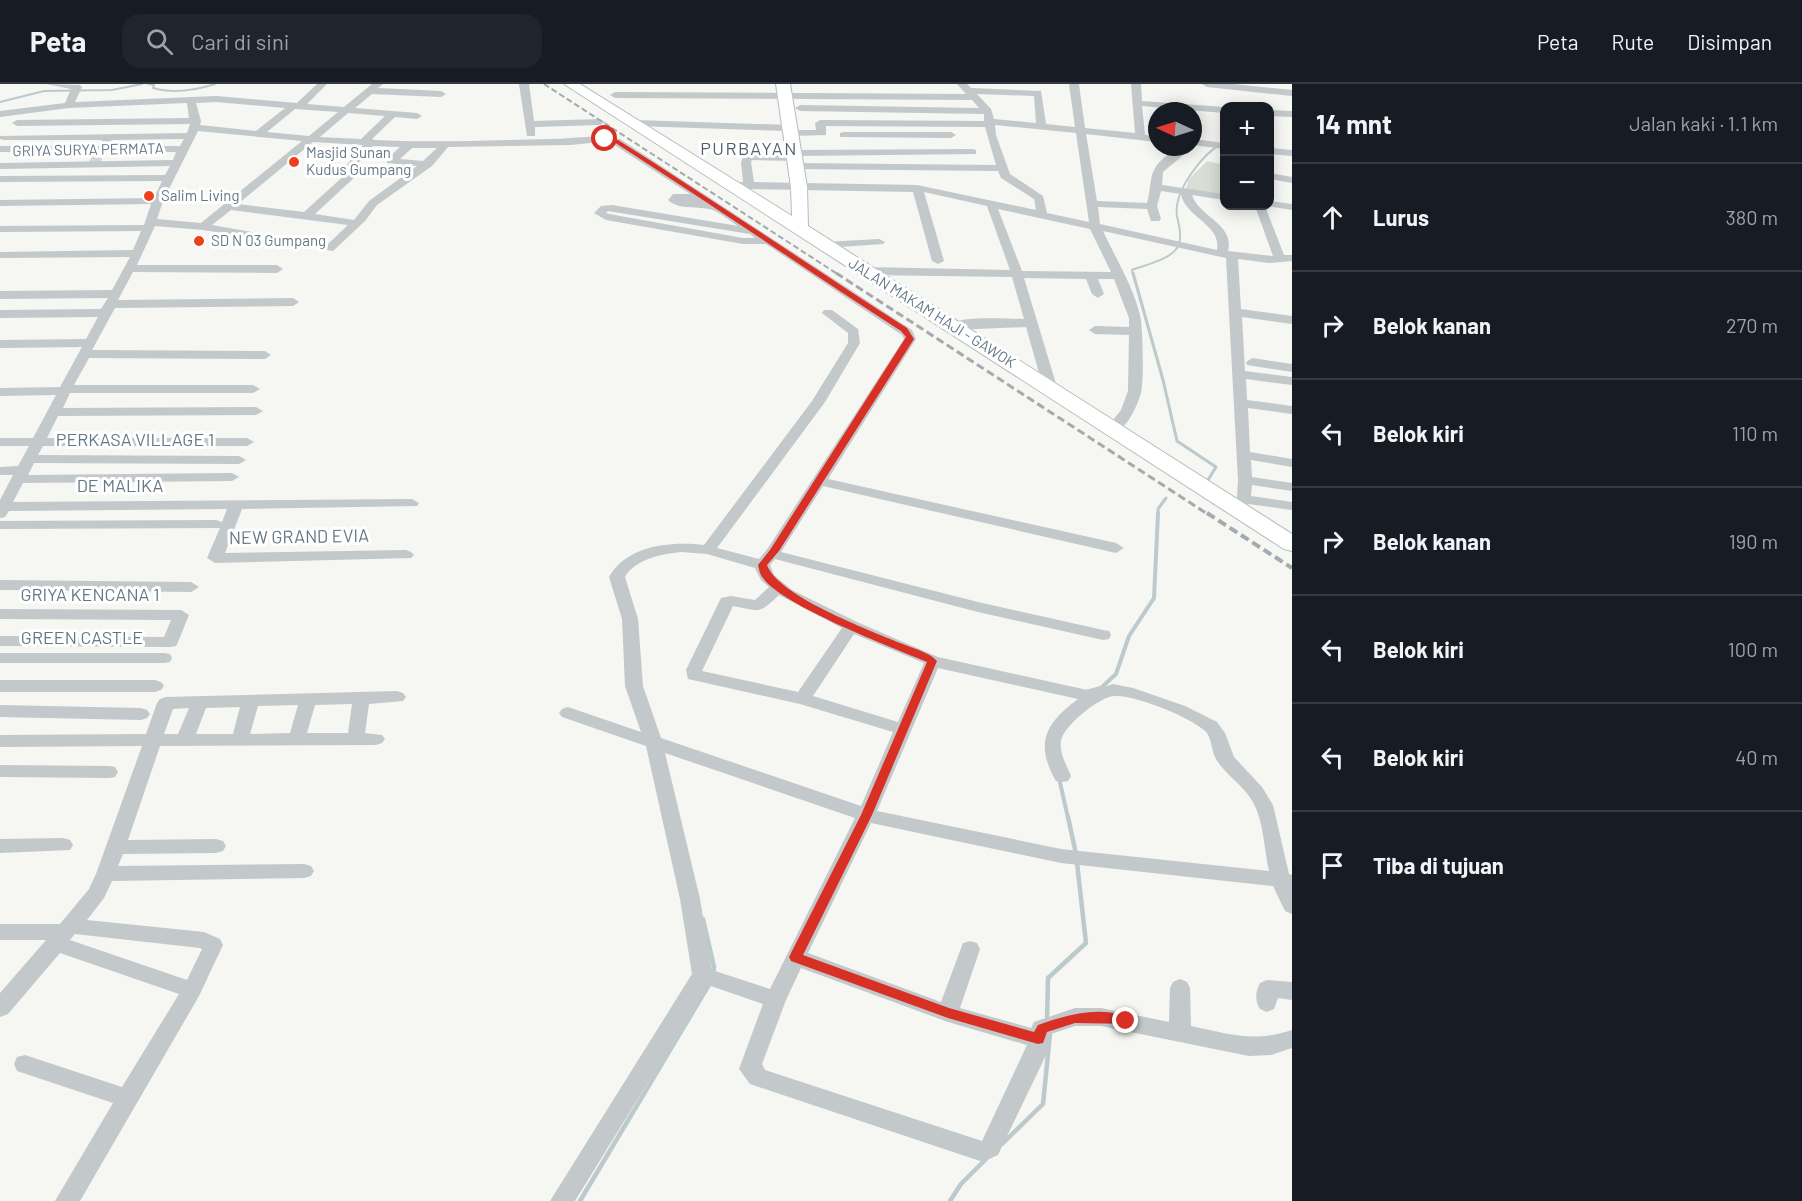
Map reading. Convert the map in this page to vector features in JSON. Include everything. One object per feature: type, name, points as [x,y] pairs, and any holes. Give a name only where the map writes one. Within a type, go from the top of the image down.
[{"type":"street","points":[[51,84],[77,87],[69,105]]},
{"type":"street","points":[[304,84],[321,85]]},
{"type":"street","points":[[202,227],[375,87],[406,84]]},
{"type":"street","points":[[524,84],[532,140]]},
{"type":"street","name":"JALAN MAKAM HAJI - GAWOK","points":[[571,84],[615,103],[635,123],[741,185],[800,230],[1050,387],[1197,485],[1240,504],[1292,544]]},
{"type":"street","points":[[606,84],[615,103],[969,91],[1038,93]]},
{"type":"street","points":[[1018,84],[1035,87],[1038,93],[1041,126]]},
{"type":"street","points":[[1074,84],[1083,132],[1095,227],[1133,307],[1136,331],[1135,391],[1128,411],[1113,429]]},
{"type":"street","points":[[1207,84],[1287,90]]},
{"type":"street","points":[[258,134],[321,85]]},
{"type":"street","points":[[375,87],[441,94]]},
{"type":"street","points":[[969,91],[990,123],[999,173]]},
{"type":"street","points":[[1140,137],[1136,93],[1176,106],[1220,110]]},
{"type":"street","points":[[785,96],[870,110],[1148,138]]},
{"type":"street","points":[[785,96],[796,168],[800,230]]},
{"type":"street","points":[[0,114],[69,105],[222,99],[417,116]]},
{"type":"street","points":[[2,510],[138,253],[168,178],[194,128],[191,101]]},
{"type":"street","points":[[239,112],[252,102]]},
{"type":"street","points":[[2,139],[26,110]]},
{"type":"street","points":[[870,110],[872,123]]},
{"type":"street","points":[[1274,112],[1292,114]]},
{"type":"street","points":[[306,216],[352,174],[350,167],[367,142],[393,114]]},
{"type":"street","points":[[531,124],[600,122]]},
{"type":"street","points":[[16,123],[194,128],[410,145],[532,140],[601,139],[616,141],[904,330],[910,339],[767,560],[767,577],[778,587],[851,627],[933,661],[1087,695],[1123,690],[1172,707],[1212,727],[1224,757],[1254,790],[1263,804],[1292,906]]},
{"type":"street","points":[[635,123],[822,133],[820,123],[990,123]]},
{"type":"street","points":[[979,135],[990,123]]},
{"type":"street","points":[[2,139],[109,136],[194,128]]},
{"type":"street","points":[[532,140],[570,135]]},
{"type":"street","points":[[844,135],[968,135]]},
{"type":"street","points":[[102,149],[109,136]]},
{"type":"street","points":[[232,140],[300,148]]},
{"type":"street","points":[[1202,144],[1220,145]]},
{"type":"street","points":[[410,145],[391,161],[428,164]]},
{"type":"street","points":[[0,229],[149,225],[202,227],[329,249],[373,203],[428,164],[445,145]]},
{"type":"street","points":[[0,149],[183,149]]},
{"type":"street","points":[[1274,151],[1292,153]]},
{"type":"street","points":[[972,152],[796,168],[741,185],[747,157],[796,168],[917,188],[1227,255],[1286,259]]},
{"type":"street","points":[[1155,219],[1152,206],[1158,171],[1162,165],[1175,156]]},
{"type":"street","name":"GRIYA SURYA PERMATA","points":[[0,166],[177,163]]},
{"type":"street","points":[[796,168],[999,173],[1039,198],[1042,215]]},
{"type":"street","points":[[0,179],[168,178]]},
{"type":"street","points":[[1274,178],[1292,180]]},
{"type":"street","points":[[1157,187],[1220,196]]},
{"type":"street","points":[[917,188],[938,261]]},
{"type":"street","points":[[1183,190],[1203,218],[1222,236],[1227,255],[1239,374],[1244,455],[1245,480],[1240,504],[1292,506]]},
{"type":"street","points":[[707,199],[677,196],[673,200],[719,207]]},
{"type":"street","points":[[0,203],[158,201]]},
{"type":"street","points":[[1092,204],[1152,206]]},
{"type":"street","points":[[1274,205],[1292,207]]},
{"type":"street","points":[[228,206],[356,223]]},
{"type":"street","points":[[992,206],[1017,273],[1050,387]]},
{"type":"street","points":[[755,231],[612,208],[605,208],[599,213],[606,217],[742,241],[769,242]]},
{"type":"street","points":[[1262,210],[1286,259]]},
{"type":"street","points":[[0,213],[43,212]]},
{"type":"street","points":[[825,245],[879,242]]},
{"type":"street","points":[[0,255],[138,253]]},
{"type":"street","points":[[130,268],[277,269]]},
{"type":"street","points":[[865,271],[1118,276]]},
{"type":"street","points":[[1091,276],[1098,294]]},
{"type":"street","points":[[0,295],[111,304]]},
{"type":"street","points":[[0,314],[111,304],[293,302]]},
{"type":"street","points":[[708,550],[818,402],[855,343],[854,332],[828,313]]},
{"type":"street","points":[[1241,313],[1292,320]]},
{"type":"street","points":[[952,326],[983,323],[1031,323]]},
{"type":"street","points":[[1095,330],[1136,331]]},
{"type":"street","points":[[2,341],[87,348],[265,355]]},
{"type":"street","points":[[1252,362],[1292,368]]},
{"type":"street","points":[[1239,374],[1292,381]]},
{"type":"street","points":[[0,392],[253,388]]},
{"type":"street","points":[[1243,403],[1292,410]]},
{"type":"street","points":[[54,412],[256,411]]},
{"type":"street","points":[[0,442],[247,442]]},
{"type":"street","points":[[1244,455],[1292,463]]},
{"type":"street","name":"PERKASA VILLAGE 1","points":[[25,470],[239,460]]},
{"type":"street","points":[[0,471],[232,477]]},
{"type":"street","points":[[1245,480],[1292,487]]},
{"type":"street","points":[[819,481],[1116,548]]},
{"type":"street","name":"DE MALIKA","points":[[2,510],[411,503]]},
{"type":"street","name":"NEW GRAND EVIA","points":[[236,505],[214,558],[406,555]]},
{"type":"street","points":[[0,525],[216,524]]},
{"type":"street","points":[[562,1201],[709,977],[654,743],[634,686],[630,619],[618,582],[618,573],[622,568],[653,551],[681,548],[708,550],[767,560],[1103,635]]},
{"type":"street","points":[[0,585],[191,587]]},
{"type":"street","points":[[778,587],[758,606],[727,602],[694,670],[694,675],[802,699],[902,729]]},
{"type":"street","name":"GRIYA KENCANA 1","points":[[0,614],[181,615],[167,650]]},
{"type":"street","points":[[802,699],[851,627]]},
{"type":"street","points":[[0,641],[167,650]]},
{"type":"street","name":"GREEN CASTLE","points":[[0,658],[167,650]]},
{"type":"street","points":[[933,661],[866,815],[775,1000],[750,1069],[758,1077],[983,1152],[990,1148],[1036,1053],[1044,1031]]},
{"type":"street","points":[[0,686],[155,686]]},
{"type":"street","points":[[1062,776],[1053,750],[1053,736],[1087,695]]},
{"type":"street","points":[[0,1008],[97,893],[106,874],[166,703],[397,697]]},
{"type":"street","points":[[356,738],[361,698]]},
{"type":"street","points":[[297,739],[308,699]]},
{"type":"street","points":[[240,739],[251,700]]},
{"type":"street","points":[[185,739],[200,702]]},
{"type":"street","points":[[0,711],[141,714]]},
{"type":"street","points":[[568,713],[866,815],[1071,857],[1286,881]]},
{"type":"street","points":[[0,741],[376,739]]},
{"type":"street","points":[[0,771],[109,772]]},
{"type":"street","points":[[0,846],[63,845]]},
{"type":"street","points":[[114,847],[216,846]]},
{"type":"street","points":[[106,874],[304,871]]},
{"type":"street","points":[[0,932],[204,940],[213,945],[192,990],[67,1201]]},
{"type":"street","points":[[63,934],[192,990]]},
{"type":"street","points":[[948,1012],[970,949]]},
{"type":"street","points":[[795,957],[948,1012],[1044,1031],[1075,1017],[1101,1017],[1249,1047],[1271,1046],[1292,1039]]},
{"type":"street","points":[[709,977],[775,1000]]},
{"type":"street","points":[[1180,988],[1180,1032]]},
{"type":"street","points":[[1267,1003],[1267,989],[1292,991]]},
{"type":"street","points":[[25,1064],[128,1099]]},
{"type":"shaded area","points":[[1207,161],[1220,164],[1220,194],[1186,189],[1189,179]]},
{"type":"waterway","points":[[0,102],[44,91],[112,90],[142,84]]},
{"type":"waterway","points":[[148,84],[154,85],[153,88],[176,91],[215,84]]},
{"type":"waterway","points":[[1133,275],[1132,270],[1163,259],[1177,248],[1180,236],[1177,206],[1180,195],[1191,174],[1207,155],[1220,144]]},
{"type":"waterway","points":[[1133,273],[1163,380],[1177,441],[1216,467],[1208,480]]},
{"type":"waterway","points":[[1158,513],[1158,509],[1166,498]]},
{"type":"waterway","points":[[1086,692],[1101,688],[1116,674],[1129,636],[1154,598],[1158,513]]},
{"type":"waterway","points":[[1059,778],[1068,818]]},
{"type":"waterway","points":[[1047,1021],[1048,978],[1086,943],[1076,854],[1068,817]]},
{"type":"waterway","points":[[703,919],[714,967],[713,973]]},
{"type":"waterway","points":[[580,1201],[710,983]]},
{"type":"waterway","points":[[1002,1144],[1043,1104],[1050,1034]]},
{"type":"waterway","points":[[950,1201],[961,1184],[986,1159]]},
{"type":"tunnel","points":[[93,165],[102,149]]},
{"type":"railway","points":[[544,84],[839,275]]},
{"type":"railway","points":[[836,273],[1209,515]]},
{"type":"railway","points":[[1207,513],[1292,568]]},
{"type":"place","name":"Masjid Sunan Kudus Gumpang","points":[[294,162]]},
{"type":"place","name":"Salim Living","points":[[149,196]]},
{"type":"place","name":"SD N 03 Gumpang","points":[[199,241]]},
{"type":"district","name":"PURBAYAN","points":[[749,149]]},
{"type":"route","points":[[605,139],[616,141],[719,207],[776,248],[910,336],[774,551],[762,565],[770,581],[786,593],[851,627],[933,661],[866,815],[795,957],[948,1012],[1038,1039],[1042,1028],[1075,1017],[1101,1017],[1126,1021]]}]
